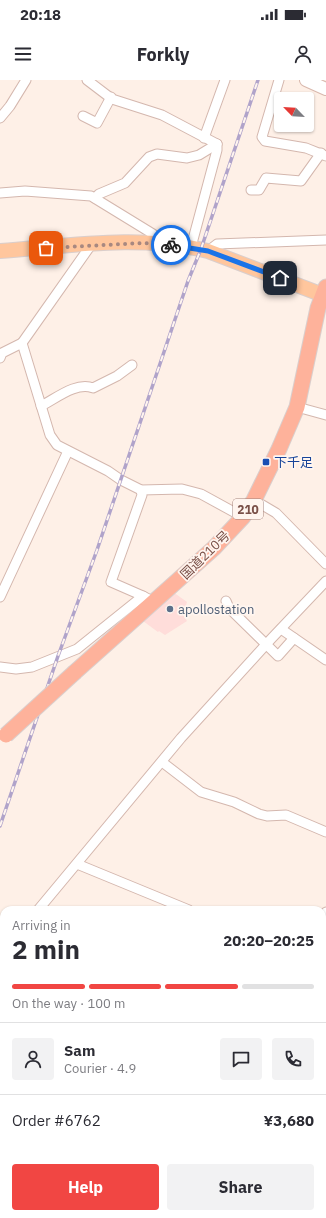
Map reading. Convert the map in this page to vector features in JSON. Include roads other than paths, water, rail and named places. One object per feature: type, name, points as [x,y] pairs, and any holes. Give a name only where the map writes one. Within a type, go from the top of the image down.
[{"type":"highway","name":"国道210号","points":[[3,738],[75,672],[149,599],[214,548],[243,517],[254,500],[279,449],[297,407],[323,300]]},
{"type":"main road","points":[[306,80],[326,89]]},
{"type":"main road","points":[[0,251],[91,245],[152,244],[191,247],[208,251],[323,300]]},
{"type":"street","points":[[0,118],[10,106],[26,80]]},
{"type":"street","points":[[87,80],[111,98],[162,115],[217,144]]},
{"type":"street","points":[[204,138],[225,80]]},
{"type":"street","points":[[251,190],[259,190],[266,178],[301,181],[323,155],[306,148],[265,141],[262,137],[279,80]]},
{"type":"street","points":[[83,116],[97,123],[111,98]]},
{"type":"street","points":[[95,198],[99,194],[126,183],[149,157],[157,154],[187,158],[199,155],[217,144]]},
{"type":"street","points":[[191,247],[208,188],[217,150],[217,144]]},
{"type":"street","points":[[0,194],[26,191],[91,196],[153,234],[152,244]]},
{"type":"street","points":[[208,251],[217,244],[326,240]]},
{"type":"street","points":[[0,358],[2,353],[22,343],[91,245]]},
{"type":"street","points":[[22,343],[50,435],[57,445],[141,490],[182,490],[201,494],[243,517]]},
{"type":"street","points":[[41,406],[74,389],[85,386],[93,388],[117,376],[132,365]]},
{"type":"street","points":[[297,407],[326,416]]},
{"type":"street","points":[[0,597],[68,451]]},
{"type":"street","points":[[141,490],[142,495],[111,582],[149,599]]},
{"type":"street","points":[[254,500],[276,513],[326,564]]},
{"type":"street","points":[[41,906],[162,762],[266,645],[326,581]]},
{"type":"street","points":[[0,667],[16,669],[32,667],[77,650],[149,599]]},
{"type":"street","points":[[226,601],[229,608],[278,656],[294,638]]},
{"type":"street","points":[[281,629],[326,660]]},
{"type":"street","points":[[162,762],[201,792],[234,802],[259,814],[267,816],[286,815],[326,832]]},
{"type":"street","points":[[77,864],[179,906]]},
{"type":"railway","points":[[0,826],[58,656],[97,550],[258,80]]},
{"type":"place","name":"下千足","points":[[266,462]]},
{"type":"place","name":"apollostation","points":[[170,609]]}]
